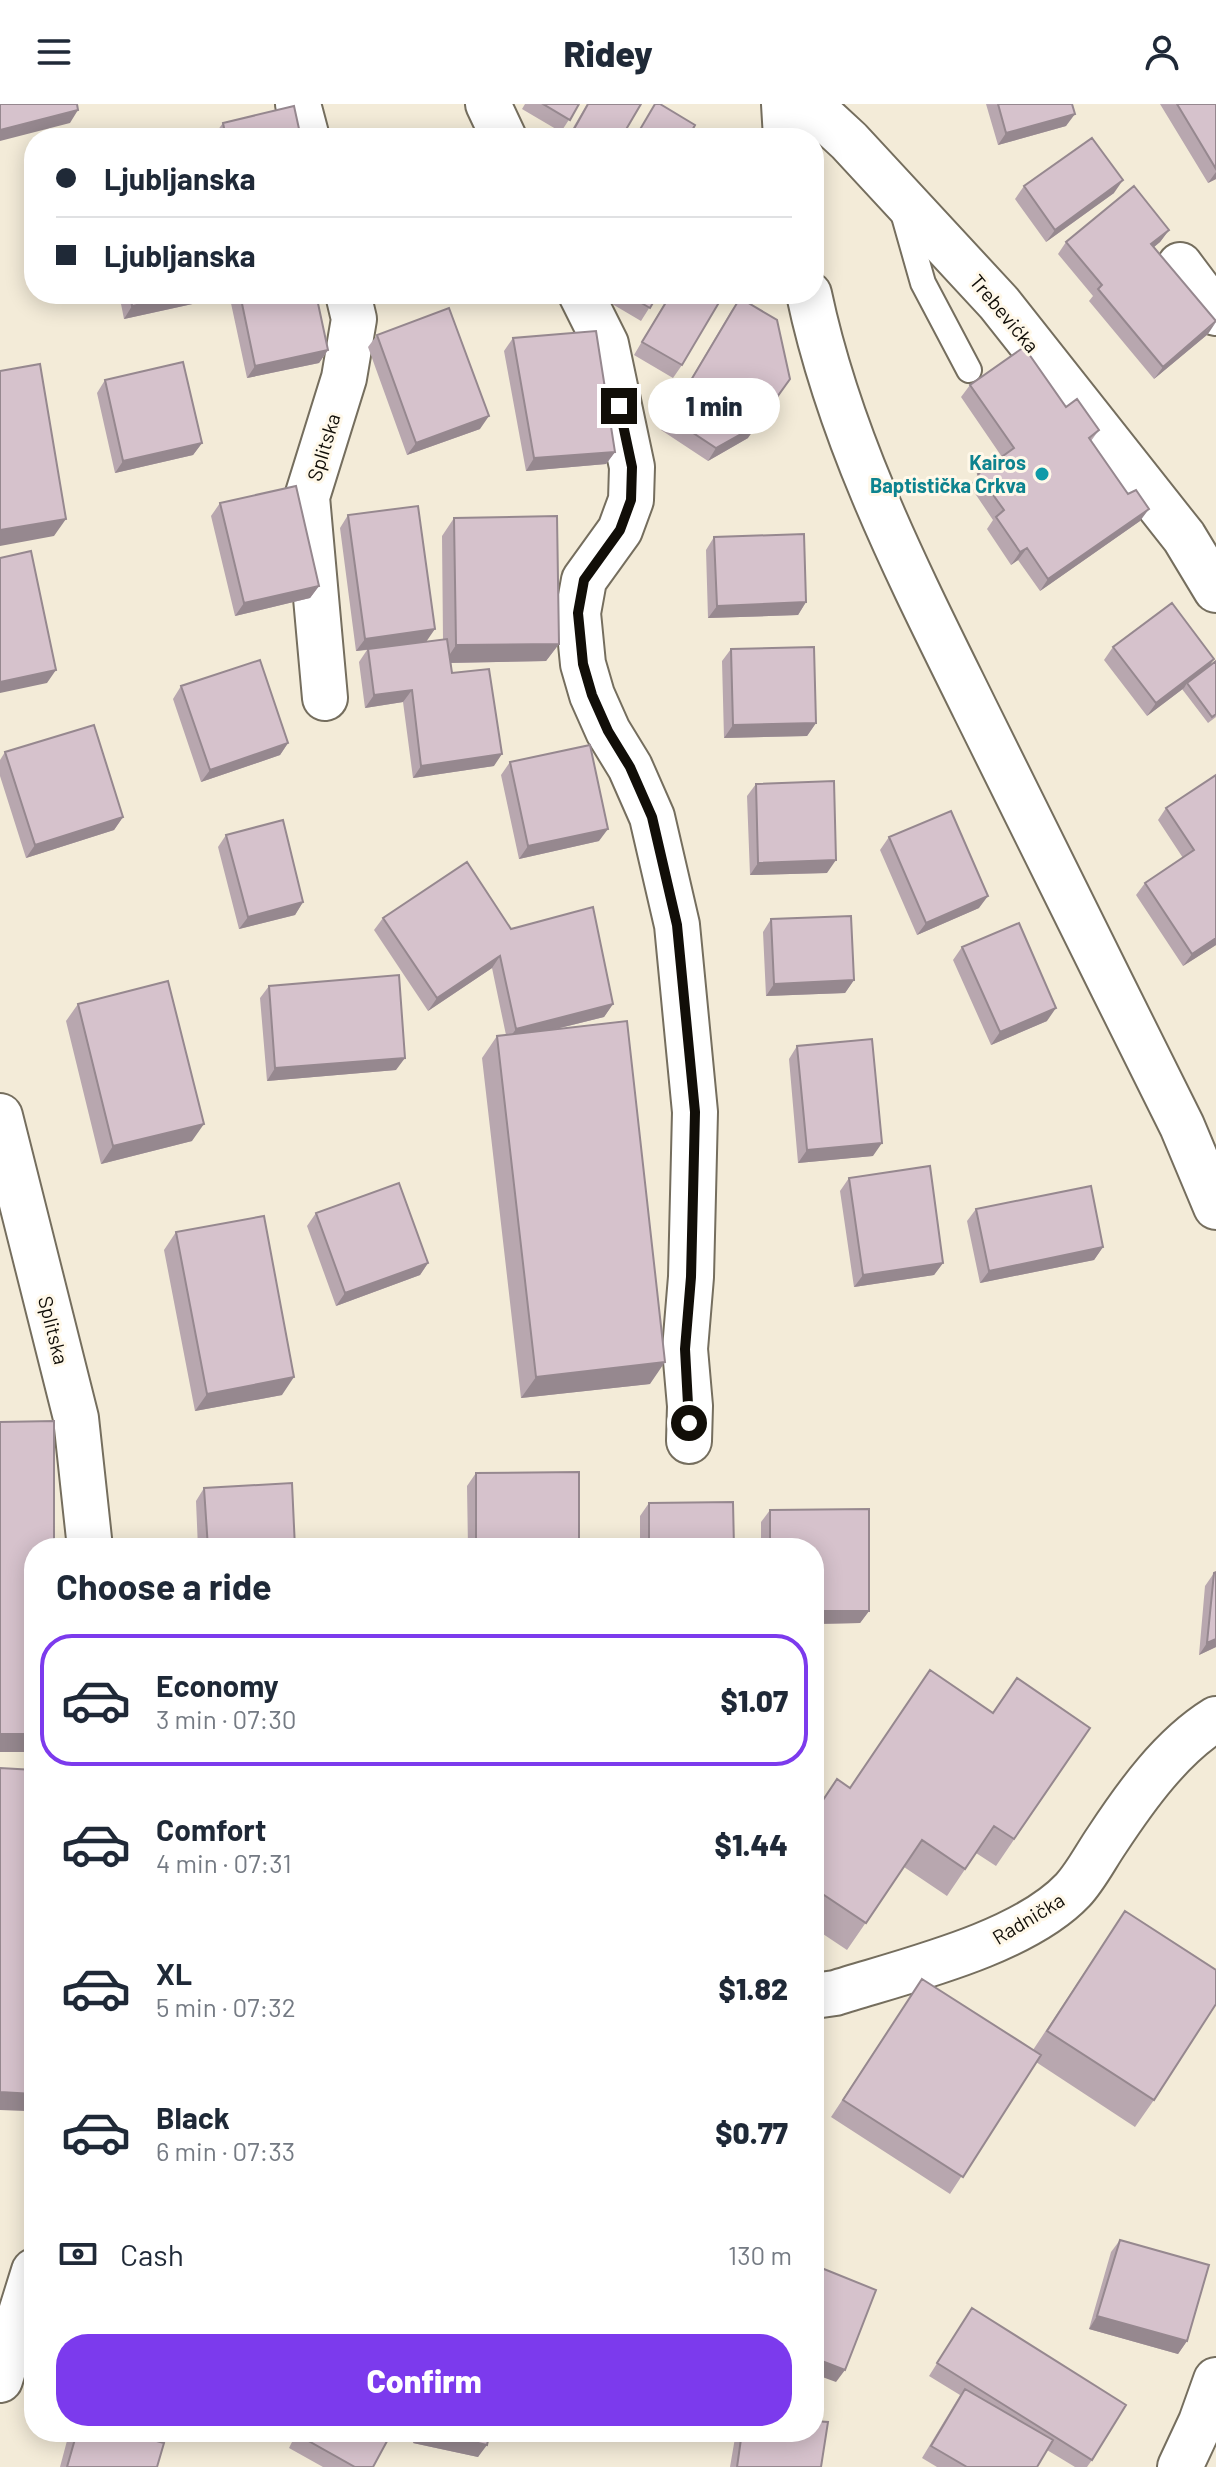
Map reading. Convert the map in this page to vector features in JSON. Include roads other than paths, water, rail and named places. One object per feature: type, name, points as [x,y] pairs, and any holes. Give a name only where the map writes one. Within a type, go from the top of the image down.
[{"type":"street","points":[[298,104],[304,128]]},
{"type":"street","points":[[488,104],[499,128]]},
{"type":"street","points":[[784,104],[785,128]]},
{"type":"street","name":"Trebevićka","points":[[809,104],[849,141],[999,303],[1200,530],[1216,590]]},
{"type":"street","points":[[1180,265],[1216,313]]},
{"type":"street","name":"Splitska","points":[[325,698],[307,497],[344,378],[354,319],[350,304]]},
{"type":"street","points":[[586,304],[606,344],[632,467],[631,500],[620,530],[584,580],[578,613],[583,664],[592,695],[608,731],[630,767],[652,817],[677,925],[694,1096],[691,1277],[685,1349],[690,1406],[689,1441]]},
{"type":"street","points":[[811,304],[857,453],[902,562],[1182,1126],[1216,1207]]},
{"type":"street","name":"Splitska","points":[[0,1116],[76,1418],[89,1538]]},
{"type":"street","name":"Radnička","points":[[824,1995],[960,1954],[993,1941],[1051,1909],[1074,1889],[1134,1799],[1194,1733],[1216,1719]]},
{"type":"street","points":[[0,2380],[24,2303]]},
{"type":"street","points":[[1180,2467],[1216,2380]]},
{"type":"lane","points":[[899,195],[923,283],[969,370]]},
{"type":"place","name":"Kairos Baptistička Crkva","points":[[1042,474]]}]
